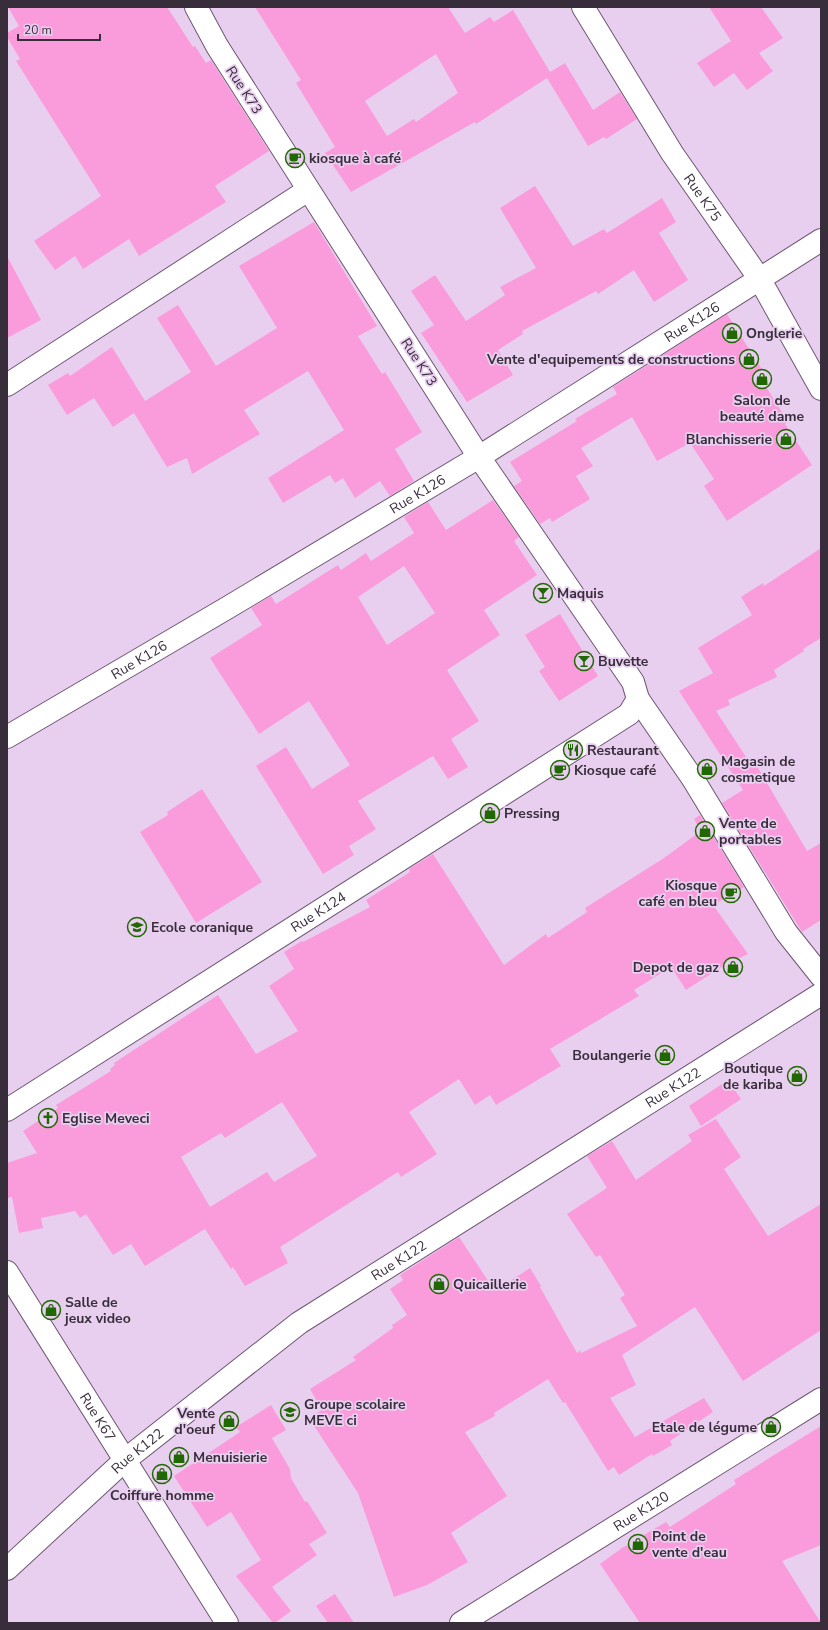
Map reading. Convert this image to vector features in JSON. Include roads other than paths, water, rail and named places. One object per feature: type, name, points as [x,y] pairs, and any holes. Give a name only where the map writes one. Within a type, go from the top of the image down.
[{"type":"street","name":"Rue K73","points":[[196,7],[217,46],[479,456],[633,682],[633,706],[693,779],[786,932],[821,976]]},
{"type":"street","name":"Rue K75","points":[[583,7],[672,153],[759,278],[821,389]]},
{"type":"street","points":[[7,385],[308,190]]},
{"type":"street","name":"Rue K126","points":[[7,737],[227,608],[479,456],[821,240]]},
{"type":"street","name":"Rue K124","points":[[7,1110],[633,706]]},
{"type":"street","name":"Rue K122","points":[[7,1569],[125,1460],[298,1322],[821,994]]},
{"type":"street","name":"Rue K67","points":[[7,1272],[227,1623]]},
{"type":"street","name":"Rue K120","points":[[460,1623],[821,1399]]},
{"type":"place","name":"kiosque à café","points":[[295,158]]},
{"type":"place","name":"Onglerie","points":[[732,333]]},
{"type":"place","name":"Vente d'equipements de constructions","points":[[749,359]]},
{"type":"place","name":"Salon de beauté dame","points":[[762,379]]},
{"type":"place","name":"Blanchisserie","points":[[786,439]]},
{"type":"place","name":"Maquis","points":[[543,593]]},
{"type":"place","name":"Buvette","points":[[584,661]]},
{"type":"place","name":"Restaurant","points":[[573,750]]},
{"type":"place","name":"Magasin de cosmetique","points":[[707,769]]},
{"type":"place","name":"Kiosque café","points":[[560,770]]},
{"type":"place","name":"Pressing","points":[[490,813]]},
{"type":"place","name":"Vente de portables","points":[[705,831]]},
{"type":"place","name":"Kiosque café en bleu","points":[[731,893]]},
{"type":"place","name":"Ecole coranique","points":[[137,927]]},
{"type":"place","name":"Depot de gaz","points":[[733,967]]},
{"type":"place","name":"Boulangerie","points":[[665,1055]]},
{"type":"place","name":"Boutique de kariba","points":[[797,1076]]},
{"type":"place","name":"Eglise Meveci","points":[[48,1118]]},
{"type":"place","name":"Quicaillerie","points":[[439,1284]]},
{"type":"place","name":"Salle de jeux video","points":[[51,1310]]},
{"type":"place","name":"Groupe scolaire MEVE ci","points":[[290,1412]]},
{"type":"place","name":"Vente d'oeuf","points":[[229,1421]]},
{"type":"place","name":"Etale de légume","points":[[771,1427]]},
{"type":"place","name":"Menuisierie","points":[[179,1457]]},
{"type":"place","name":"Coiffure homme","points":[[162,1474]]},
{"type":"place","name":"Point de vente d'eau","points":[[638,1544]]}]
